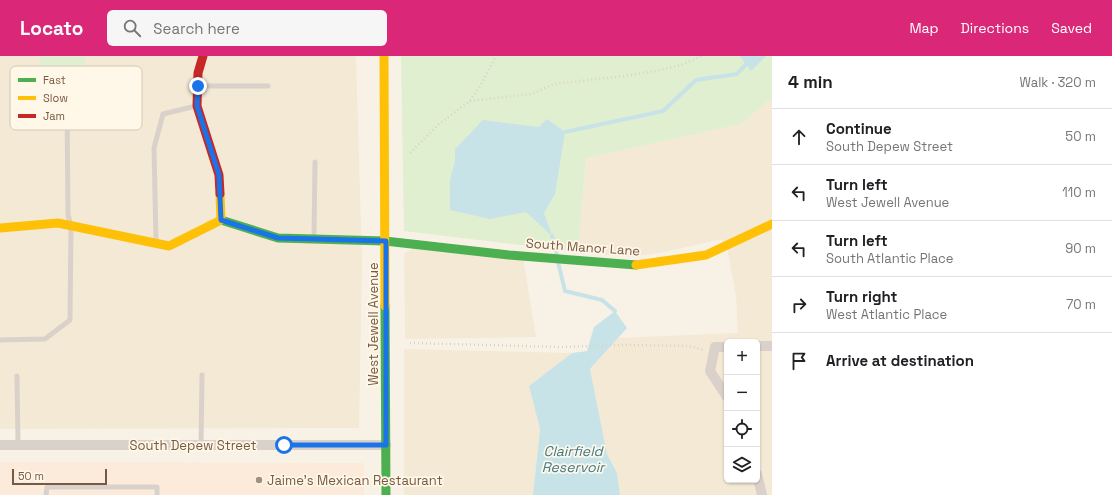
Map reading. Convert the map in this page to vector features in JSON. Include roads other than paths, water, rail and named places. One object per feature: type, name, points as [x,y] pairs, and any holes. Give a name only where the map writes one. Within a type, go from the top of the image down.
[{"type":"street","points":[[0,228],[58,223],[169,246],[221,220],[219,175],[197,106],[198,73],[203,56]]},
{"type":"street","name":"West Jewell Avenue","points":[[384,56],[386,495]]},
{"type":"street","name":"South Manor Lane","points":[[221,220],[278,238],[386,241],[522,256],[638,265],[706,255],[772,224]]},
{"type":"street","points":[[760,346],[772,346]]},
{"type":"street","points":[[724,348],[714,350],[710,371],[724,392]]},
{"type":"street","name":"South Depew Street","points":[[0,445],[386,445]]},
{"type":"street","points":[[759,483],[762,495]]},
{"type":"lane","points":[[198,86],[268,86]]},
{"type":"lane","points":[[156,243],[154,148],[163,114],[197,106]]},
{"type":"lane","points":[[0,340],[45,339],[70,320],[71,226],[68,215],[67,130]]},
{"type":"lane","points":[[314,239],[315,162]]},
{"type":"lane","points":[[201,445],[202,375]]},
{"type":"lane","points":[[17,376],[18,445]]},
{"type":"lane","points":[[46,495],[46,487],[157,487],[157,495]]},
{"type":"water","points":[[740,56],[766,56],[751,71]]},
{"type":"water","points":[[547,119],[565,132],[555,194],[544,213],[552,236],[526,212],[490,219],[450,210],[450,180],[455,161],[455,149],[483,120],[539,127]]},
{"type":"water","name":"Clairfield Reservoir","points":[[615,311],[627,328],[590,369],[607,454],[617,473],[620,495],[533,495],[540,429],[529,386],[572,353],[587,351],[594,327]]},
{"type":"waterway","points":[[565,132],[663,111],[696,80],[737,74],[747,63]]},
{"type":"waterway","points":[[552,236],[557,255]]},
{"type":"waterway","points":[[558,262],[565,291],[602,300],[615,311]]},
{"type":"place","name":"Jaime's Mexican Restaurant","points":[[259,480]]}]
